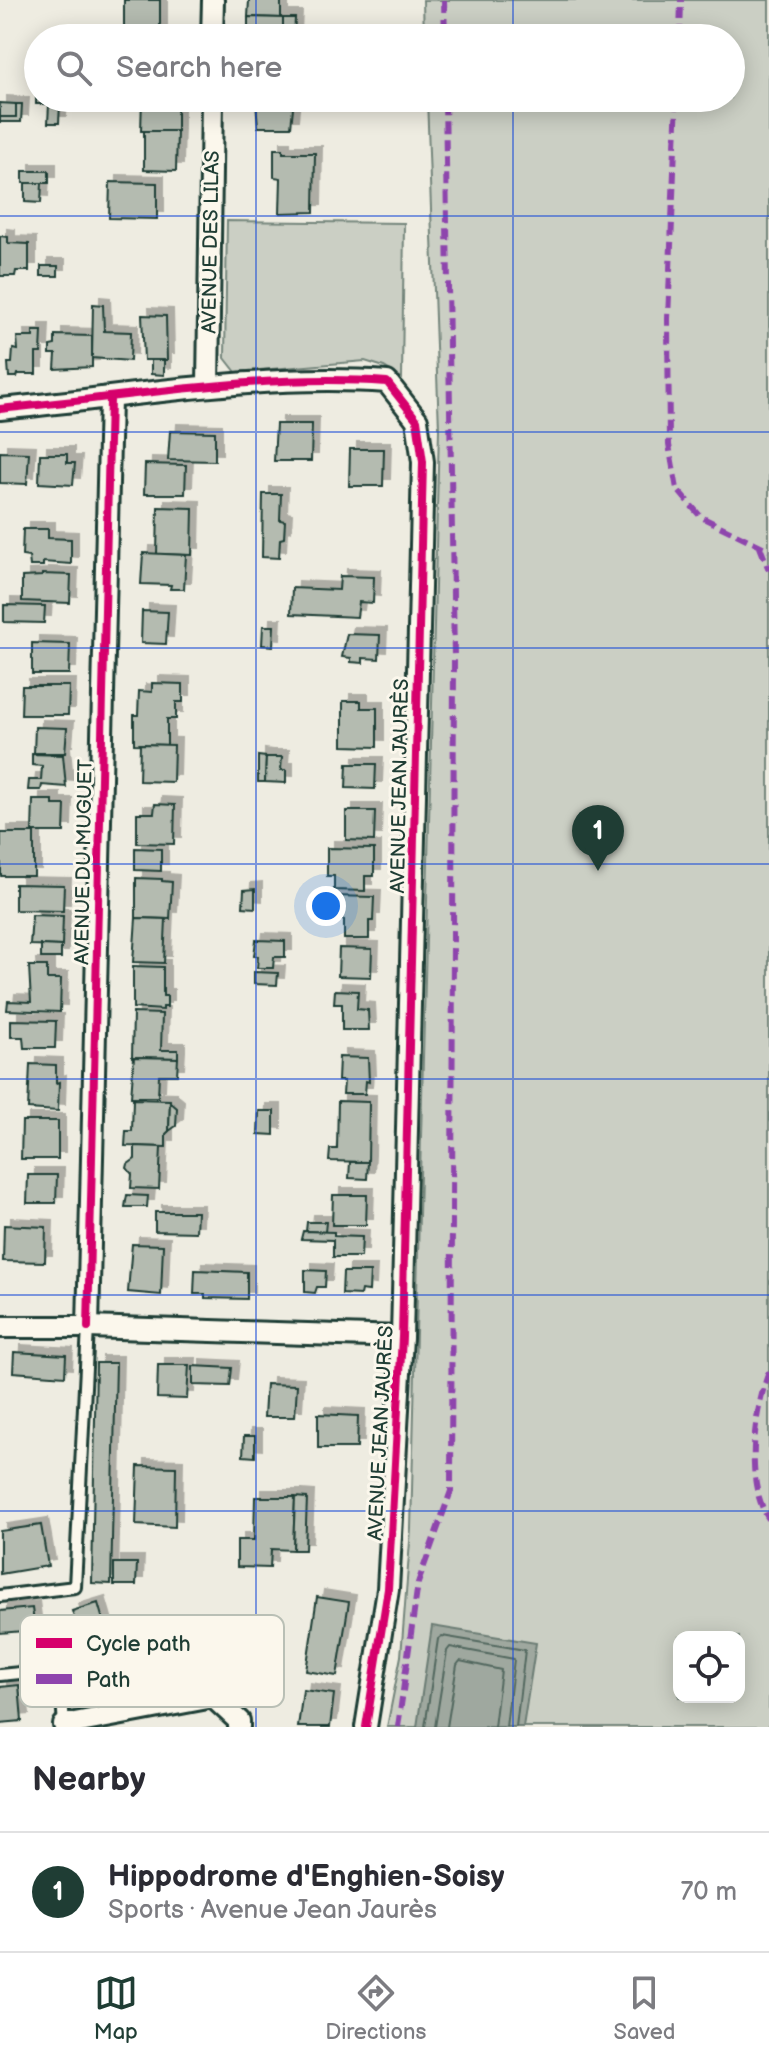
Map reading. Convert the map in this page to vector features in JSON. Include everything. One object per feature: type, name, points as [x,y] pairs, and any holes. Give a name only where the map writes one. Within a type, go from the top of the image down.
[{"type":"street","points":[[212,24],[213,0]]},
{"type":"street","name":"AVENUE DES LILAS","points":[[208,386],[212,112]]},
{"type":"street","name":"AVENUE JEAN JAURÈS","points":[[0,409],[208,386],[335,378],[387,382],[417,420],[423,462],[402,1337],[388,1589],[366,1727]]},
{"type":"street","name":"AVENUE DU MUGUET","points":[[88,1327],[110,399]]},
{"type":"street","points":[[0,1327],[402,1337]]},
{"type":"street","points":[[64,1726],[162,1707]]},
{"type":"street","points":[[224,1707],[239,1721],[239,1727]]},
{"type":"lane","name":"AVENUE DU MUGUET","points":[[0,1596],[75,1587],[88,1327]]},
{"type":"lane","points":[[0,1675],[20,1673]]},
{"type":"shaded area","points":[[423,0],[769,0],[769,1727],[387,1727],[401,1656],[411,1529],[439,429],[428,112],[745,112],[745,24],[424,24]]},
{"type":"shaded area","points":[[227,221],[404,223],[402,378],[384,367],[365,361],[236,372],[225,358]]},
{"type":"water","points":[[432,1626],[536,1643],[523,1727],[417,1727]]},
{"type":"building","points":[[124,0],[160,0],[160,24],[124,24]]},
{"type":"building","points":[[249,0],[281,0],[281,18],[248,17]]},
{"type":"building","points":[[248,17],[283,18],[283,24],[248,24]]},
{"type":"building","points":[[283,18],[295,18],[295,24],[283,24]]},
{"type":"building","points":[[0,103],[16,104],[16,117],[0,117]]},
{"type":"building","points":[[16,104],[22,104],[21,122],[0,122],[0,117],[16,117]]},
{"type":"building","points":[[49,112],[60,112],[59,123],[48,123]]},
{"type":"building","points":[[142,112],[177,112],[177,131],[141,131]]},
{"type":"building","points":[[257,112],[293,112],[291,127],[258,127]]},
{"type":"building","points":[[144,131],[177,131],[176,171],[144,170]]},
{"type":"building","points":[[274,149],[283,149],[283,153],[315,153],[314,212],[280,213],[281,178],[274,177]]},
{"type":"building","points":[[23,171],[49,171],[49,183],[23,183]]},
{"type":"building","points":[[110,182],[157,183],[157,219],[109,218]]},
{"type":"building","points":[[25,183],[42,183],[41,203],[25,202]]},
{"type":"building","points":[[0,236],[8,237],[8,243],[29,244],[29,271],[16,271],[15,276],[0,276]]},
{"type":"building","points":[[41,266],[58,266],[58,276],[41,276]]},
{"type":"building","points":[[93,304],[103,305],[104,331],[131,332],[130,361],[92,358]]},
{"type":"building","points":[[142,315],[166,316],[167,360],[144,360]]},
{"type":"building","points":[[33,331],[42,331],[41,353],[36,353],[36,374],[9,377],[8,363],[12,363],[13,349],[18,350],[17,337],[33,337]]},
{"type":"building","points":[[55,335],[92,336],[92,367],[55,369],[56,354],[50,354],[50,346],[55,345]]},
{"type":"building","points":[[151,360],[164,360],[164,375],[151,374]]},
{"type":"building","points":[[276,424],[312,424],[311,461],[274,461]]},
{"type":"building","points":[[170,431],[215,432],[215,461],[168,460]]},
{"type":"building","points":[[350,449],[384,449],[383,486],[349,486]]},
{"type":"building","points":[[0,452],[29,453],[27,484],[0,483]]},
{"type":"building","points":[[40,454],[67,454],[67,463],[75,463],[73,485],[39,483]]},
{"type":"building","points":[[145,464],[186,465],[185,494],[144,494]]},
{"type":"building","points":[[263,494],[281,494],[280,520],[285,521],[279,558],[262,557]]},
{"type":"building","points":[[158,507],[193,508],[192,555],[157,554]]},
{"type":"building","points":[[23,529],[48,529],[48,538],[71,539],[71,564],[43,562],[43,566],[30,566],[29,557],[22,556]]},
{"type":"building","points":[[143,553],[186,555],[184,589],[170,589],[171,585],[141,584]]},
{"type":"building","points":[[71,575],[70,603],[22,601],[22,577]]},
{"type":"building","points":[[340,576],[374,577],[373,603],[359,602],[357,617],[291,614],[292,588],[339,590]]},
{"type":"building","points":[[4,605],[45,606],[44,623],[4,622]]},
{"type":"building","points":[[142,611],[168,612],[166,644],[141,643]]},
{"type":"building","points":[[263,626],[274,626],[273,646],[262,645]]},
{"type":"building","points":[[347,634],[380,635],[379,659],[363,658],[363,663],[342,657]]},
{"type":"building","points":[[32,643],[70,644],[69,674],[32,674]]},
{"type":"building","points":[[152,683],[183,684],[183,702],[176,702],[176,719],[167,719],[167,745],[134,744],[134,715],[138,715],[139,691],[152,692]]},
{"type":"building","points":[[22,686],[69,686],[68,715],[21,715]]},
{"type":"building","points":[[343,701],[361,701],[361,708],[377,708],[377,747],[343,746]]},
{"type":"building","points":[[35,727],[67,728],[65,753],[34,753]]},
{"type":"building","points":[[140,744],[174,745],[173,782],[139,781]]},
{"type":"building","points":[[32,754],[63,755],[66,787],[42,785],[41,790],[28,790],[29,780],[41,780],[42,766],[32,765]]},
{"type":"building","points":[[258,756],[266,757],[265,782],[258,782]]},
{"type":"building","points":[[266,757],[282,757],[281,770],[286,770],[286,783],[265,782]]},
{"type":"building","points":[[347,764],[376,764],[375,789],[346,788]]},
{"type":"building","points":[[33,800],[53,800],[53,805],[65,805],[64,832],[32,832]]},
{"type":"building","points":[[155,804],[175,805],[174,844],[137,843],[137,813],[154,813]]},
{"type":"building","points":[[346,811],[375,811],[374,841],[346,840]]},
{"type":"building","points":[[1,833],[34,833],[34,876],[1,876]]},
{"type":"building","points":[[135,848],[161,849],[161,871],[135,870]]},
{"type":"building","points":[[327,848],[374,849],[374,876],[365,876],[365,891],[334,890],[334,876],[327,876]]},
{"type":"building","points":[[136,878],[172,882],[170,919],[136,918]]},
{"type":"building","points":[[15,884],[64,885],[63,911],[15,910]]},
{"type":"building","points":[[255,889],[255,908],[243,907],[244,890]]},
{"type":"building","points":[[332,896],[374,897],[369,939],[344,939],[344,920],[332,920]]},
{"type":"building","points":[[32,915],[63,916],[62,946],[30,945]]},
{"type":"building","points":[[136,918],[166,919],[164,963],[133,962]]},
{"type":"building","points":[[256,940],[285,941],[285,957],[274,957],[273,968],[257,968],[258,956],[254,956]]},
{"type":"building","points":[[41,945],[61,946],[61,958],[41,958]]},
{"type":"building","points":[[339,948],[372,949],[371,977],[338,976]]},
{"type":"building","points":[[29,966],[47,966],[47,979],[61,979],[60,1012],[7,1010],[8,1001],[31,1002]]},
{"type":"building","points":[[133,966],[163,967],[163,996],[167,996],[167,1007],[163,1010],[133,1008]]},
{"type":"building","points":[[254,972],[278,973],[277,985],[254,984]]},
{"type":"building","points":[[335,990],[358,991],[357,1009],[368,1010],[369,1030],[342,1030],[342,1004],[334,1004]]},
{"type":"building","points":[[133,1013],[162,1014],[161,1050],[178,1050],[178,1058],[132,1057]]},
{"type":"building","points":[[11,1020],[56,1021],[55,1048],[24,1048],[23,1037],[11,1037]]},
{"type":"building","points":[[134,1057],[178,1058],[177,1075],[159,1075],[158,1097],[131,1097]]},
{"type":"building","points":[[339,1057],[368,1058],[369,1082],[366,1081],[365,1094],[343,1094],[344,1081],[338,1081]]},
{"type":"building","points":[[30,1064],[56,1065],[58,1111],[28,1109]]},
{"type":"building","points":[[133,1099],[170,1100],[166,1147],[125,1146],[126,1131],[132,1131]]},
{"type":"building","points":[[338,1101],[369,1102],[368,1162],[329,1161],[330,1149],[337,1149]]},
{"type":"building","points":[[170,1102],[177,1108],[176,1126],[169,1131]]},
{"type":"building","points":[[259,1111],[274,1111],[274,1135],[258,1134]]},
{"type":"building","points":[[22,1121],[58,1121],[58,1159],[21,1159]]},
{"type":"building","points":[[135,1146],[161,1147],[159,1189],[131,1188],[132,1174],[127,1168],[135,1159]]},
{"type":"building","points":[[350,1162],[368,1162],[367,1179],[349,1178]]},
{"type":"building","points":[[28,1175],[57,1175],[56,1203],[27,1203]]},
{"type":"building","points":[[127,1195],[148,1196],[147,1207],[125,1207]]},
{"type":"building","points":[[333,1195],[367,1195],[366,1225],[332,1225]]},
{"type":"building","points":[[155,1212],[197,1212],[196,1232],[155,1231]]},
{"type":"building","points":[[307,1222],[326,1222],[325,1232],[306,1231]]},
{"type":"building","points":[[4,1225],[46,1227],[45,1262],[3,1261]]},
{"type":"building","points":[[303,1231],[362,1237],[361,1257],[333,1257],[333,1240],[301,1239]]},
{"type":"building","points":[[132,1244],[163,1245],[161,1295],[128,1292]]},
{"type":"building","points":[[195,1270],[247,1272],[247,1299],[205,1298],[205,1294],[194,1294]]},
{"type":"building","points":[[305,1270],[326,1271],[325,1287],[317,1287],[315,1293],[305,1292]]},
{"type":"building","points":[[343,1272],[370,1272],[369,1291],[361,1290],[360,1295],[342,1294]]},
{"type":"building","points":[[14,1352],[66,1355],[65,1376],[13,1372]]},
{"type":"building","points":[[96,1363],[116,1363],[111,1584],[92,1583]]},
{"type":"building","points":[[158,1365],[189,1365],[187,1399],[157,1398]]},
{"type":"building","points":[[193,1366],[232,1368],[230,1386],[193,1385]]},
{"type":"building","points":[[266,1384],[297,1385],[295,1417],[264,1417]]},
{"type":"building","points":[[318,1414],[358,1416],[357,1448],[318,1448]]},
{"type":"building","points":[[244,1436],[255,1436],[255,1457],[243,1456]]},
{"type":"building","points":[[138,1466],[176,1467],[175,1527],[136,1525]]},
{"type":"building","points":[[255,1497],[295,1497],[293,1550],[271,1549],[270,1568],[237,1567],[237,1540],[254,1540]]},
{"type":"building","points":[[295,1497],[307,1498],[305,1550],[293,1550]]},
{"type":"building","points":[[41,1525],[48,1566],[0,1574],[0,1531]]},
{"type":"building","points":[[114,1563],[137,1563],[136,1585],[114,1585]]},
{"type":"building","points":[[317,1597],[349,1602],[337,1676],[306,1671]]},
{"type":"building","points":[[98,1603],[102,1615],[73,1615],[72,1611]]},
{"type":"building","points":[[32,1608],[33,1615],[20,1615],[20,1631],[0,1633],[0,1611]]},
{"type":"building","points":[[19,1685],[22,1721],[0,1723],[0,1687]]},
{"type":"building","points":[[303,1690],[334,1694],[330,1727],[298,1727]]},
{"type":"marked path","points":[[444,0],[445,24]]},
{"type":"marked path","points":[[680,24],[681,0]]},
{"type":"marked path","points":[[398,1727],[418,1583],[451,1491],[454,658],[445,112]]},
{"type":"marked path","points":[[676,112],[668,319],[669,445],[677,489],[701,517],[769,550]]},
{"type":"marked path","points":[[760,547],[769,570]]},
{"type":"marked path","points":[[769,1372],[759,1406],[754,1447],[756,1486],[769,1519]]},
{"type":"cycle path","points":[[0,409],[242,383],[339,380],[387,382],[417,420],[423,462],[402,1337],[388,1589],[366,1727]]},
{"type":"cycle path","points":[[88,1327],[110,399]]},
{"type":"place","name":"Hippodrome d'Enghien-Soisy","points":[[598,871]]}]
